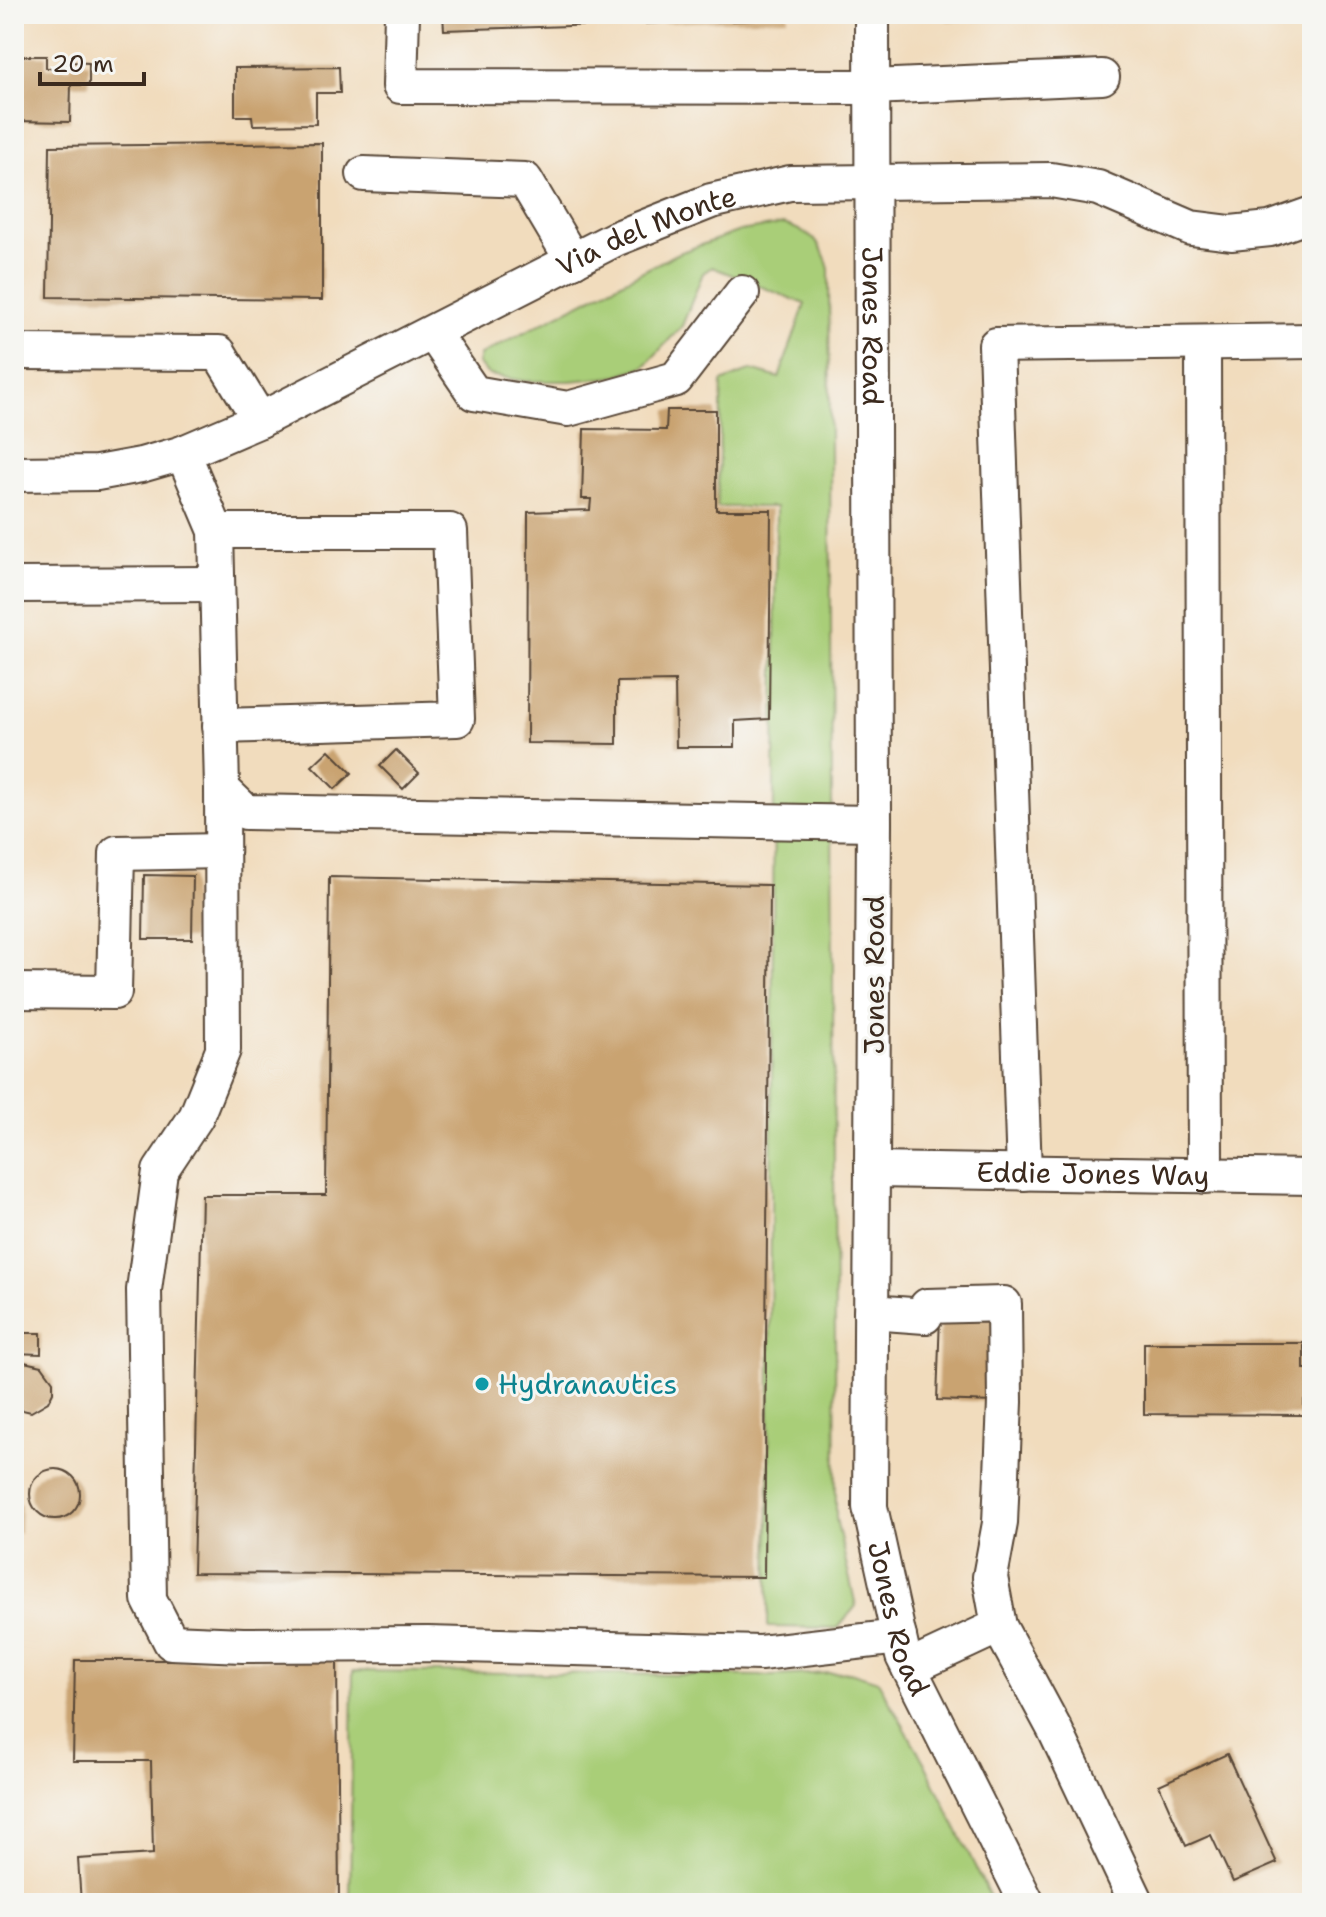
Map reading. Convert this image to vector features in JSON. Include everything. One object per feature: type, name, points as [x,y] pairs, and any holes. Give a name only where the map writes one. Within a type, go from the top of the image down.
[{"type":"street","points":[[402,14],[400,86],[872,87],[1102,77]]},
{"type":"street","name":"Jones Road","points":[[872,14],[874,823],[870,1507],[904,1652],[1027,1903]]},
{"type":"street","points":[[364,174],[525,180],[573,261]]},
{"type":"street","name":"Via del Monte","points":[[14,474],[97,473],[183,453],[260,420],[615,239],[711,201],[790,183],[1051,180],[1098,188],[1191,228],[1231,233],[1270,229],[1312,214]]},
{"type":"street","points":[[433,333],[474,393],[568,409],[676,379],[742,293]]},
{"type":"street","points":[[1024,1173],[996,345],[1312,341]]},
{"type":"street","points":[[1203,343],[1205,1176]]},
{"type":"street","points":[[14,352],[219,353],[260,420]]},
{"type":"street","points":[[183,453],[216,531],[222,789],[223,1050],[196,1117],[160,1171],[144,1290],[149,1599],[171,1642],[243,1645],[428,1644],[760,1653],[904,1652],[999,1626]]},
{"type":"street","points":[[216,531],[450,531],[457,719],[220,726]]},
{"type":"street","points":[[14,585],[217,584]]},
{"type":"street","points":[[222,789],[246,812],[874,823]]},
{"type":"street","points":[[14,991],[114,992],[117,853],[222,851]]},
{"type":"street","name":"Eddie Jones Way","points":[[873,1170],[1312,1177]]},
{"type":"street","points":[[871,1312],[925,1316],[927,1306],[1004,1304],[1005,1402],[1000,1523],[990,1577],[999,1626],[1055,1730],[1137,1903]]},
{"type":"green space","points":[[784,224],[802,231],[819,244],[829,269],[836,1519],[856,1606],[838,1628],[768,1627],[776,507],[717,507],[722,382],[751,370],[779,378],[805,304],[712,267],[703,273],[682,326],[645,366],[612,377],[524,381],[489,375],[478,364],[480,355],[676,254],[740,231]]},
{"type":"green space","points":[[353,1671],[771,1676],[850,1672],[878,1681],[924,1762],[993,1903],[350,1903]]},
{"type":"building","points":[[443,14],[788,14],[788,19],[444,30]]},
{"type":"building","points":[[947,14],[1110,14],[1110,21],[947,21]]},
{"type":"building","points":[[14,56],[46,56],[46,68],[71,68],[71,62],[89,63],[89,85],[71,85],[70,122],[14,121]]},
{"type":"building","points":[[339,67],[340,93],[316,93],[316,124],[253,125],[252,116],[235,116],[235,68]]},
{"type":"building","points":[[322,143],[322,300],[48,297],[50,146]]},
{"type":"building","points":[[667,410],[716,410],[716,510],[771,510],[769,719],[735,721],[735,747],[676,747],[675,681],[617,682],[617,744],[527,743],[528,512],[590,510],[591,499],[582,499],[584,429],[666,430]]},
{"type":"building","points":[[329,750],[352,773],[335,789],[312,766]]},
{"type":"building","points":[[396,750],[419,773],[403,789],[380,766]]},
{"type":"building","points":[[144,875],[193,876],[192,939],[143,939]]},
{"type":"building","name":"Hydranautics","points":[[329,877],[770,885],[764,1577],[193,1573],[202,1195],[326,1195]]},
{"type":"building","points":[[940,1316],[996,1317],[994,1402],[937,1400]]},
{"type":"building","points":[[14,1333],[41,1333],[41,1354],[14,1353]]},
{"type":"building","points":[[1144,1343],[1304,1343],[1304,1369],[1312,1369],[1312,1400],[1304,1400],[1304,1415],[1144,1414]]},
{"type":"building","points":[[24,1362],[42,1366],[53,1381],[53,1392],[48,1402],[31,1412],[14,1408],[14,1366]]},
{"type":"building","points":[[55,1469],[73,1476],[80,1494],[73,1512],[55,1519],[37,1512],[30,1494],[37,1476]]},
{"type":"building","points":[[14,1504],[21,1504],[20,1533],[14,1533]]},
{"type":"building","points":[[75,1660],[337,1660],[339,1903],[81,1903],[78,1859],[153,1854],[151,1761],[73,1761]]},
{"type":"building","points":[[1227,1754],[1277,1863],[1233,1882],[1211,1835],[1186,1846],[1159,1785]]},
{"type":"place","name":"Hydranautics","points":[[482,1384]]}]
